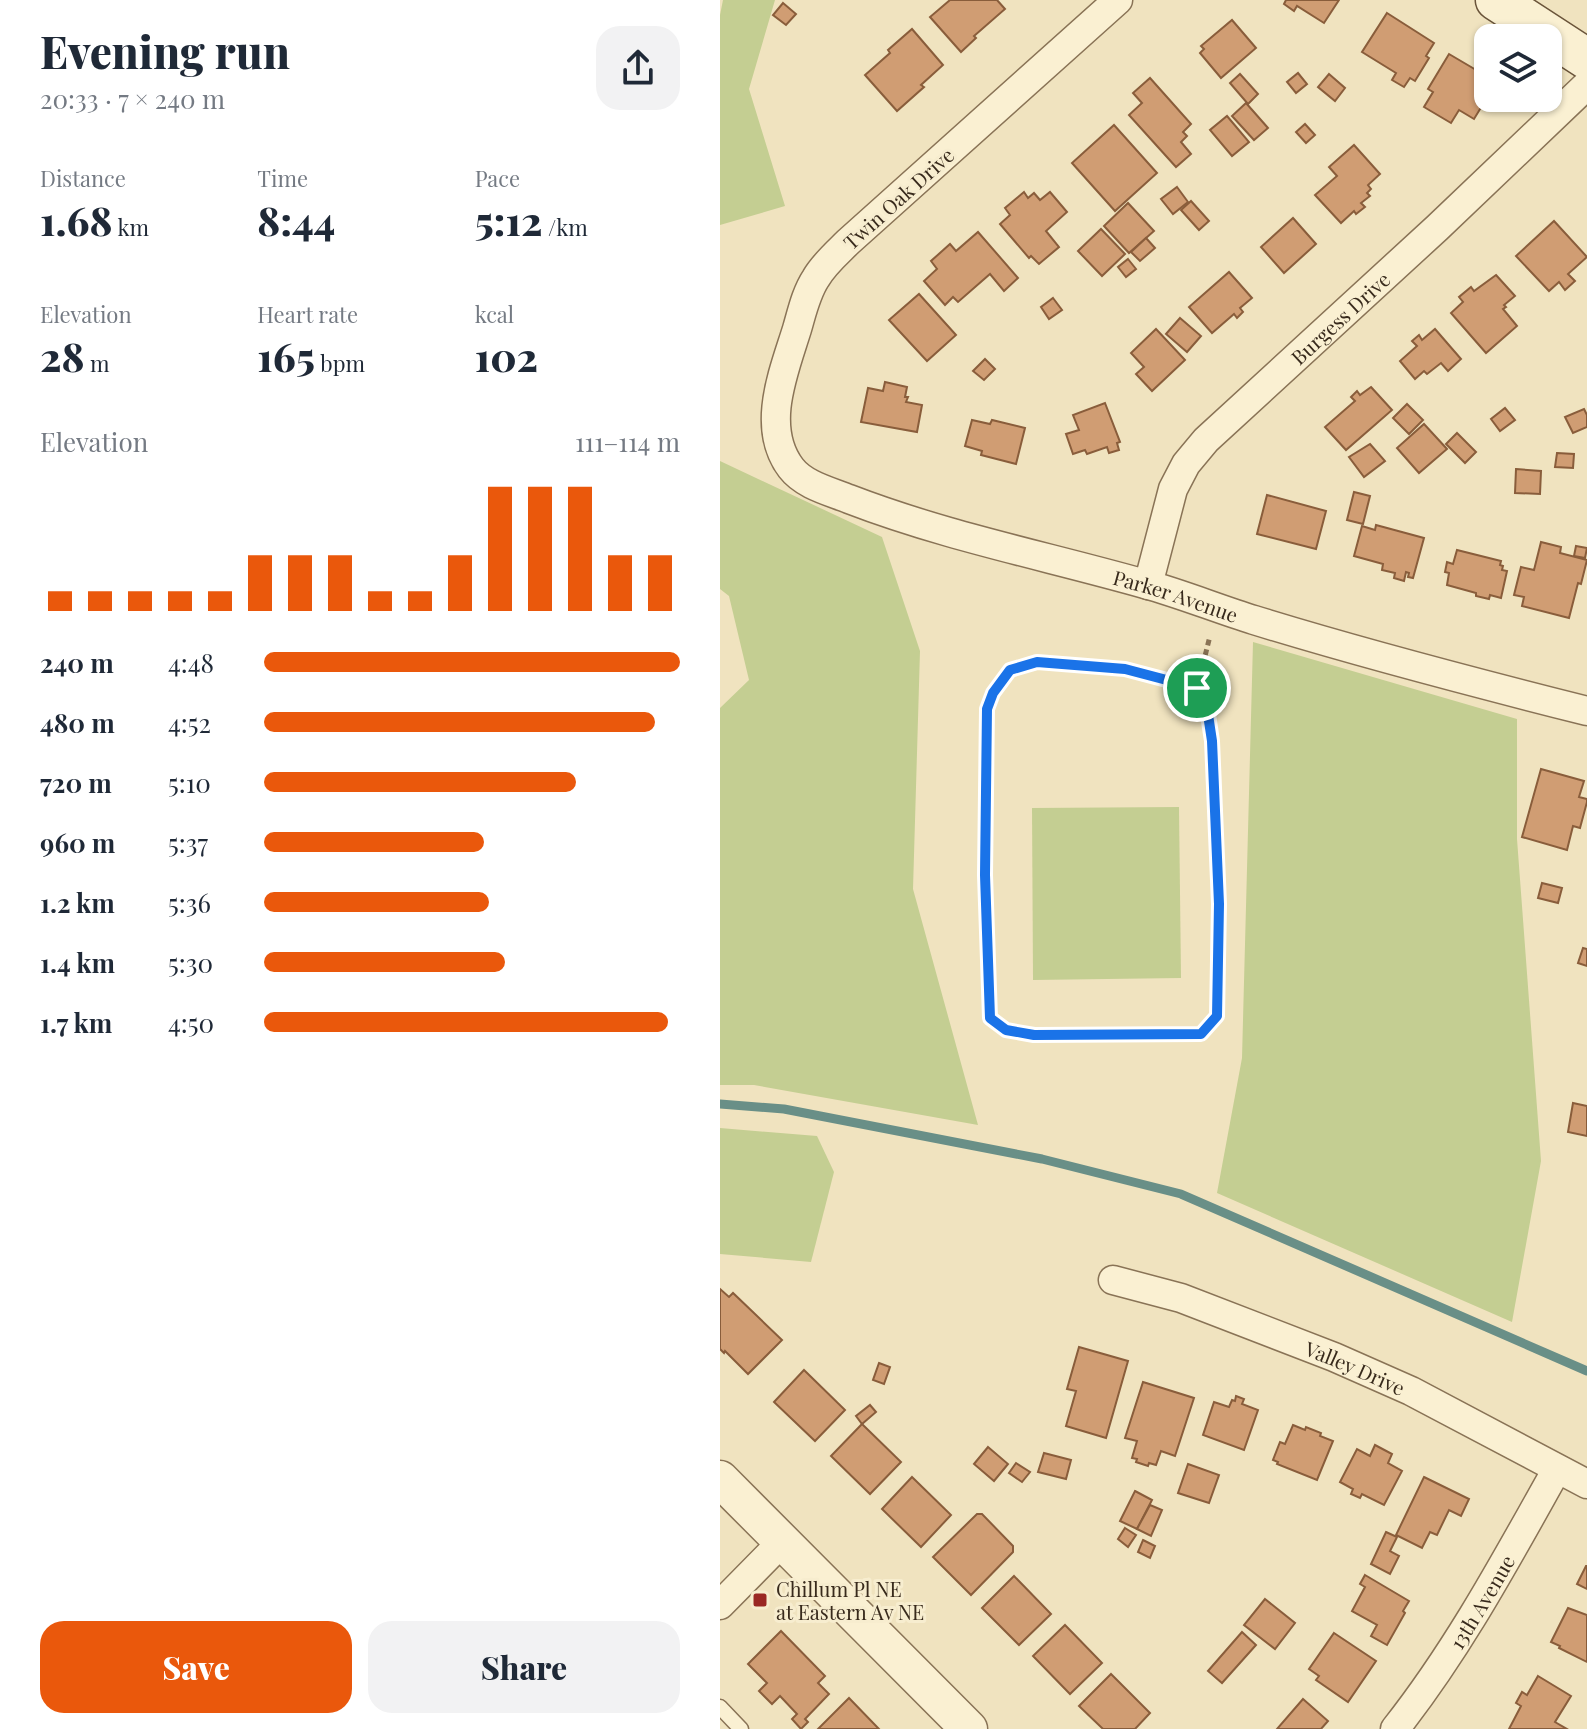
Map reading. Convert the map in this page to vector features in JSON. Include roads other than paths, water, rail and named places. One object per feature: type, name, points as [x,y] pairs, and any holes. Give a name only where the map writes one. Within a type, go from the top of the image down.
[{"type":"main road","points":[[1496,0],[1587,59]]},
{"type":"street","name":"Twin Oak Drive","points":[[782,452],[776,431],[779,387],[807,299],[815,279],[827,262],[1118,0]]},
{"type":"street","name":"Burgess Drive","points":[[1148,585],[1173,489],[1186,464],[1206,440],[1587,85]]},
{"type":"street","name":"Parker Avenue","points":[[782,452],[792,470],[812,485],[874,509],[1148,585],[1387,658],[1587,711]]},
{"type":"street","name":"Valley Drive","points":[[1113,1280],[1181,1298],[1334,1357],[1411,1391],[1587,1484]]},
{"type":"street","name":"13th Avenue","points":[[1395,1729],[1428,1688],[1469,1623],[1557,1469]]},
{"type":"street","points":[[720,1479],[969,1729]]},
{"type":"street","points":[[720,1605],[782,1542]]},
{"type":"lane","points":[[720,1707],[741,1729]]},
{"type":"waterway","points":[[720,1104],[784,1109],[1042,1159],[1181,1194],[1587,1371]]},
{"type":"place","name":"Chillum Pl NE at Eastern Av NE","points":[[760,1600]]}]
